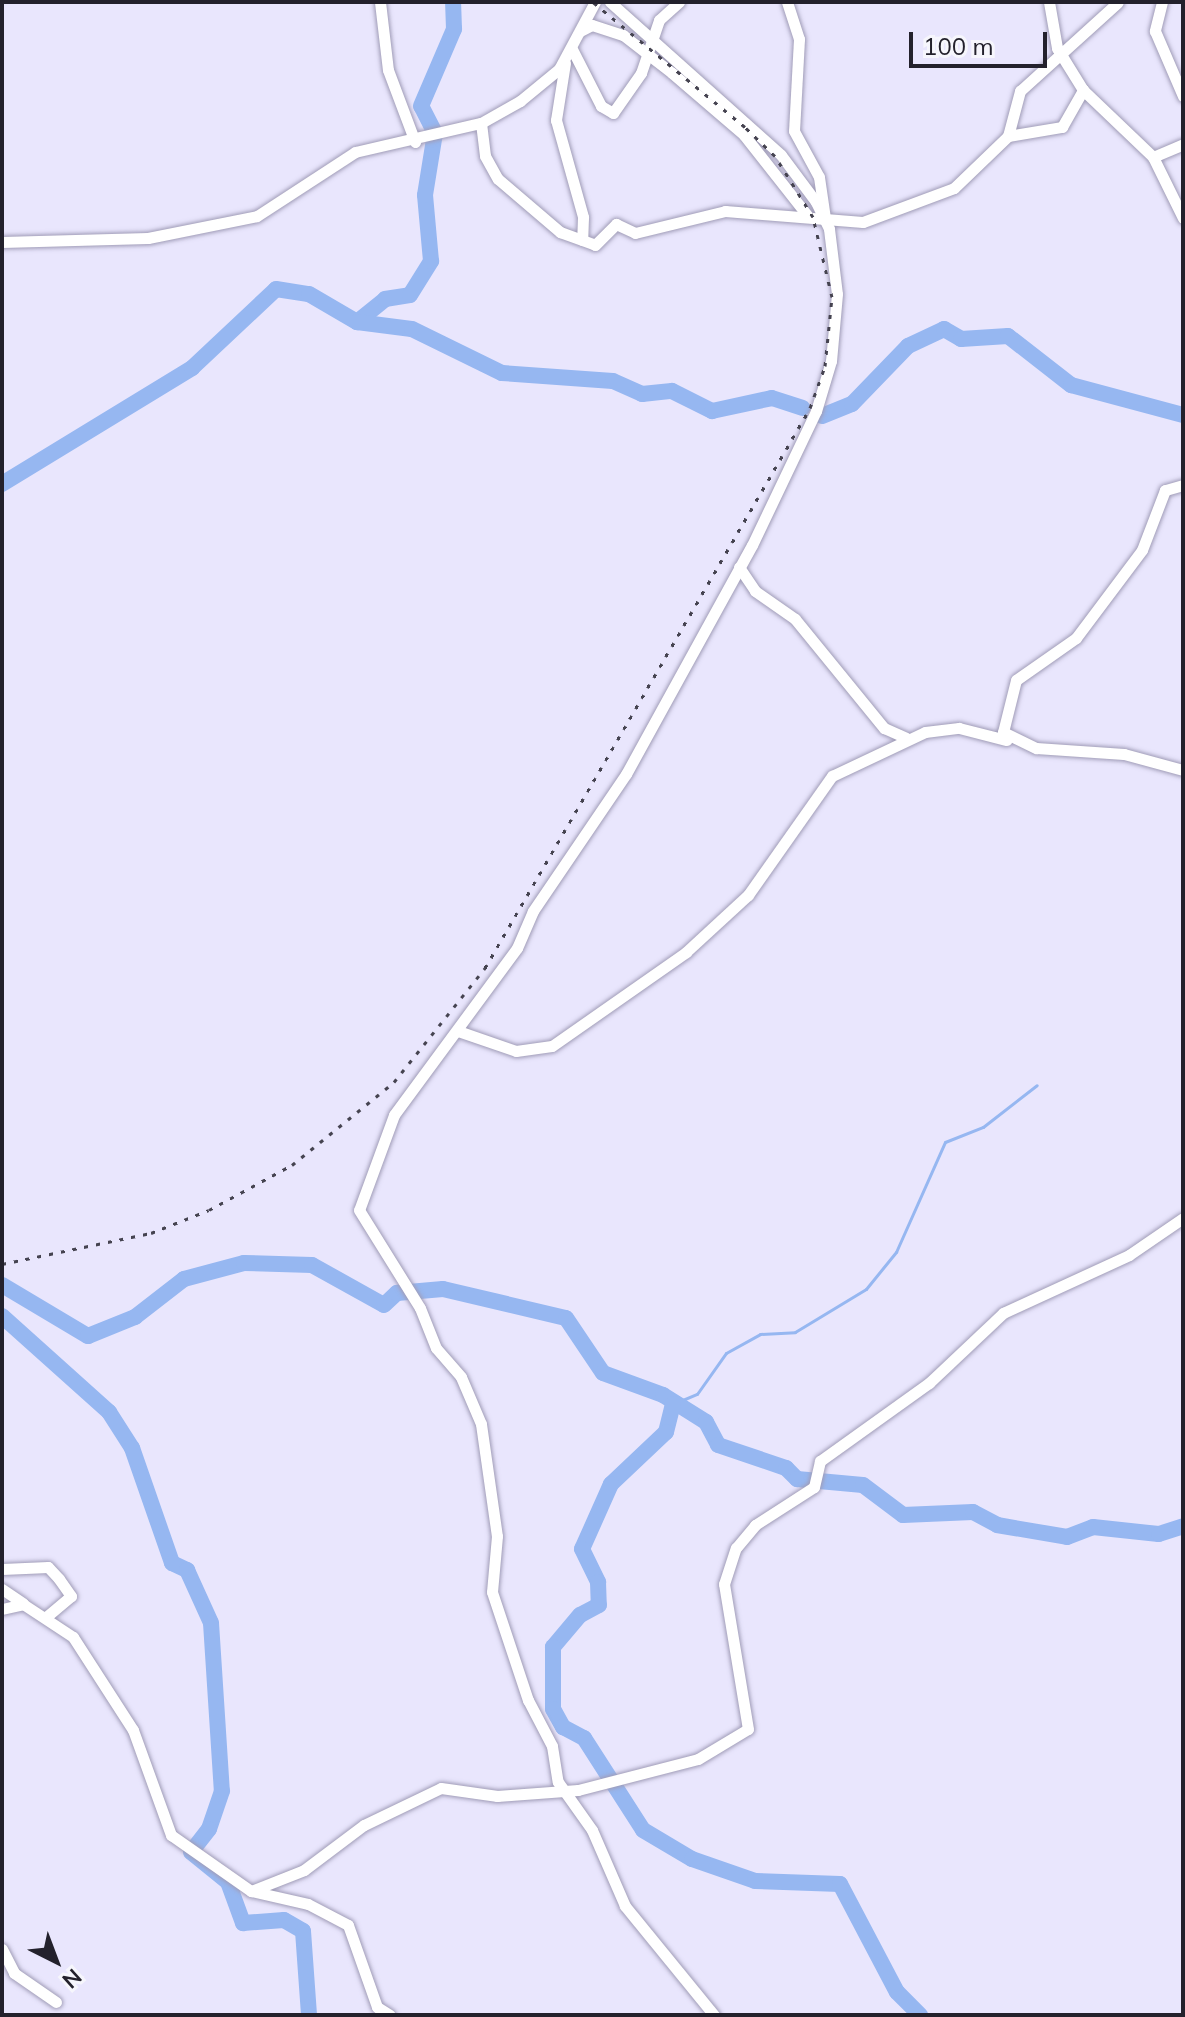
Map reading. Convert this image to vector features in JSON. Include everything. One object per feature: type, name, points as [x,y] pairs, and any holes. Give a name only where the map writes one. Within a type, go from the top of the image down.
[{"type":"street","points":[[380,2],[388,70],[415,142]]},
{"type":"street","points":[[2,242],[148,238],[243,220],[282,202],[339,160],[481,123],[543,84],[569,53],[595,2]]},
{"type":"street","points":[[610,2],[648,48],[744,135],[807,215]]},
{"type":"street","points":[[569,53],[609,113],[621,105],[648,48],[679,2]]},
{"type":"street","points":[[714,2015],[625,1906],[592,1830],[564,1790],[492,1592],[497,1536],[478,1415],[359,1210],[394,1115],[458,1031],[619,787],[739,567],[816,411],[831,361],[837,294],[819,177],[794,131],[799,39],[787,2]]},
{"type":"street","points":[[1049,2],[1061,55],[1083,90],[1153,157],[1177,197],[1183,218]]},
{"type":"street","points":[[1008,136],[1012,103],[1118,2]]},
{"type":"street","points":[[1162,2],[1155,31],[1183,96]]},
{"type":"street","points":[[580,31],[600,26],[648,48],[781,155],[825,218]]},
{"type":"street","points":[[569,53],[556,120],[583,217],[582,240]]},
{"type":"street","points":[[481,123],[485,156],[498,179],[542,220],[595,245],[616,224],[635,233],[725,211],[807,215],[863,222],[946,192],[1008,136],[1062,127],[1083,90]]},
{"type":"street","points":[[1153,157],[1183,144]]},
{"type":"street","points":[[1006,740],[1003,724],[1016,680],[1076,638],[1142,550],[1165,490],[1183,485]]},
{"type":"street","points":[[739,567],[755,591],[795,619],[884,728],[906,738]]},
{"type":"street","points":[[458,1031],[516,1051],[552,1046],[686,952],[748,895],[817,789],[906,738],[959,728],[1006,740],[1136,755],[1183,770]]},
{"type":"street","points":[[251,1891],[304,1870],[364,1825],[441,1788],[497,1796],[564,1790],[698,1759],[745,1735],[724,1584],[736,1548],[755,1525],[814,1487],[820,1461],[922,1388],[1003,1313],[1129,1255],[1183,1218]]},
{"type":"street","points":[[2,1569],[48,1567],[71,1596],[46,1617]]},
{"type":"street","points":[[2,1589],[46,1617],[77,1642],[133,1730],[171,1835],[251,1891],[308,1904],[348,1925],[377,2007],[390,2015]]},
{"type":"street","points":[[2,1609],[23,1604]]},
{"type":"street","points":[[2,1949],[14,1973],[56,2002]]},
{"type":"waterway","points":[[357,322],[385,299],[410,295],[431,261],[425,195],[435,133],[421,106],[454,29],[453,2]]},
{"type":"waterway","points":[[2,484],[192,368],[276,289],[309,294],[357,322],[412,329],[502,373],[613,381],[642,394],[672,391],[712,411],[772,398],[802,408]]},
{"type":"waterway","points":[[822,416],[852,404],[908,346],[944,329],[961,339],[1008,336],[1071,385],[1183,415]]},
{"type":"waterway","points":[[673,1404],[697,1394],[726,1353],[760,1334],[795,1332],[866,1289],[896,1252],[945,1142],[983,1127],[1037,1085]]},
{"type":"waterway","points":[[2,1285],[88,1336],[135,1317],[184,1279],[244,1263],[312,1265],[384,1305],[397,1293],[443,1289],[566,1318],[603,1373],[663,1395],[706,1422],[718,1445],[786,1468],[797,1479],[863,1485],[903,1515],[973,1512],[997,1525],[1067,1537],[1093,1527],[1159,1534],[1183,1526]]},
{"type":"waterway","points":[[2,1316],[109,1412],[132,1448],[172,1563],[187,1570],[211,1623],[222,1791],[209,1829],[191,1852],[228,1882],[243,1923],[284,1920],[303,1931],[309,2015]]},
{"type":"waterway","points":[[673,1404],[666,1432],[611,1484],[582,1549],[598,1582],[599,1605],[580,1615],[553,1647],[553,1709],[563,1727],[584,1738],[643,1830],[692,1859],[755,1881],[840,1884],[897,1992],[920,2015]]},
{"type":"railway","points":[[2,1264],[151,1233],[209,1210],[292,1165],[394,1082],[485,968],[810,408],[825,366],[832,297],[813,217],[775,156],[745,127],[593,2]]}]
